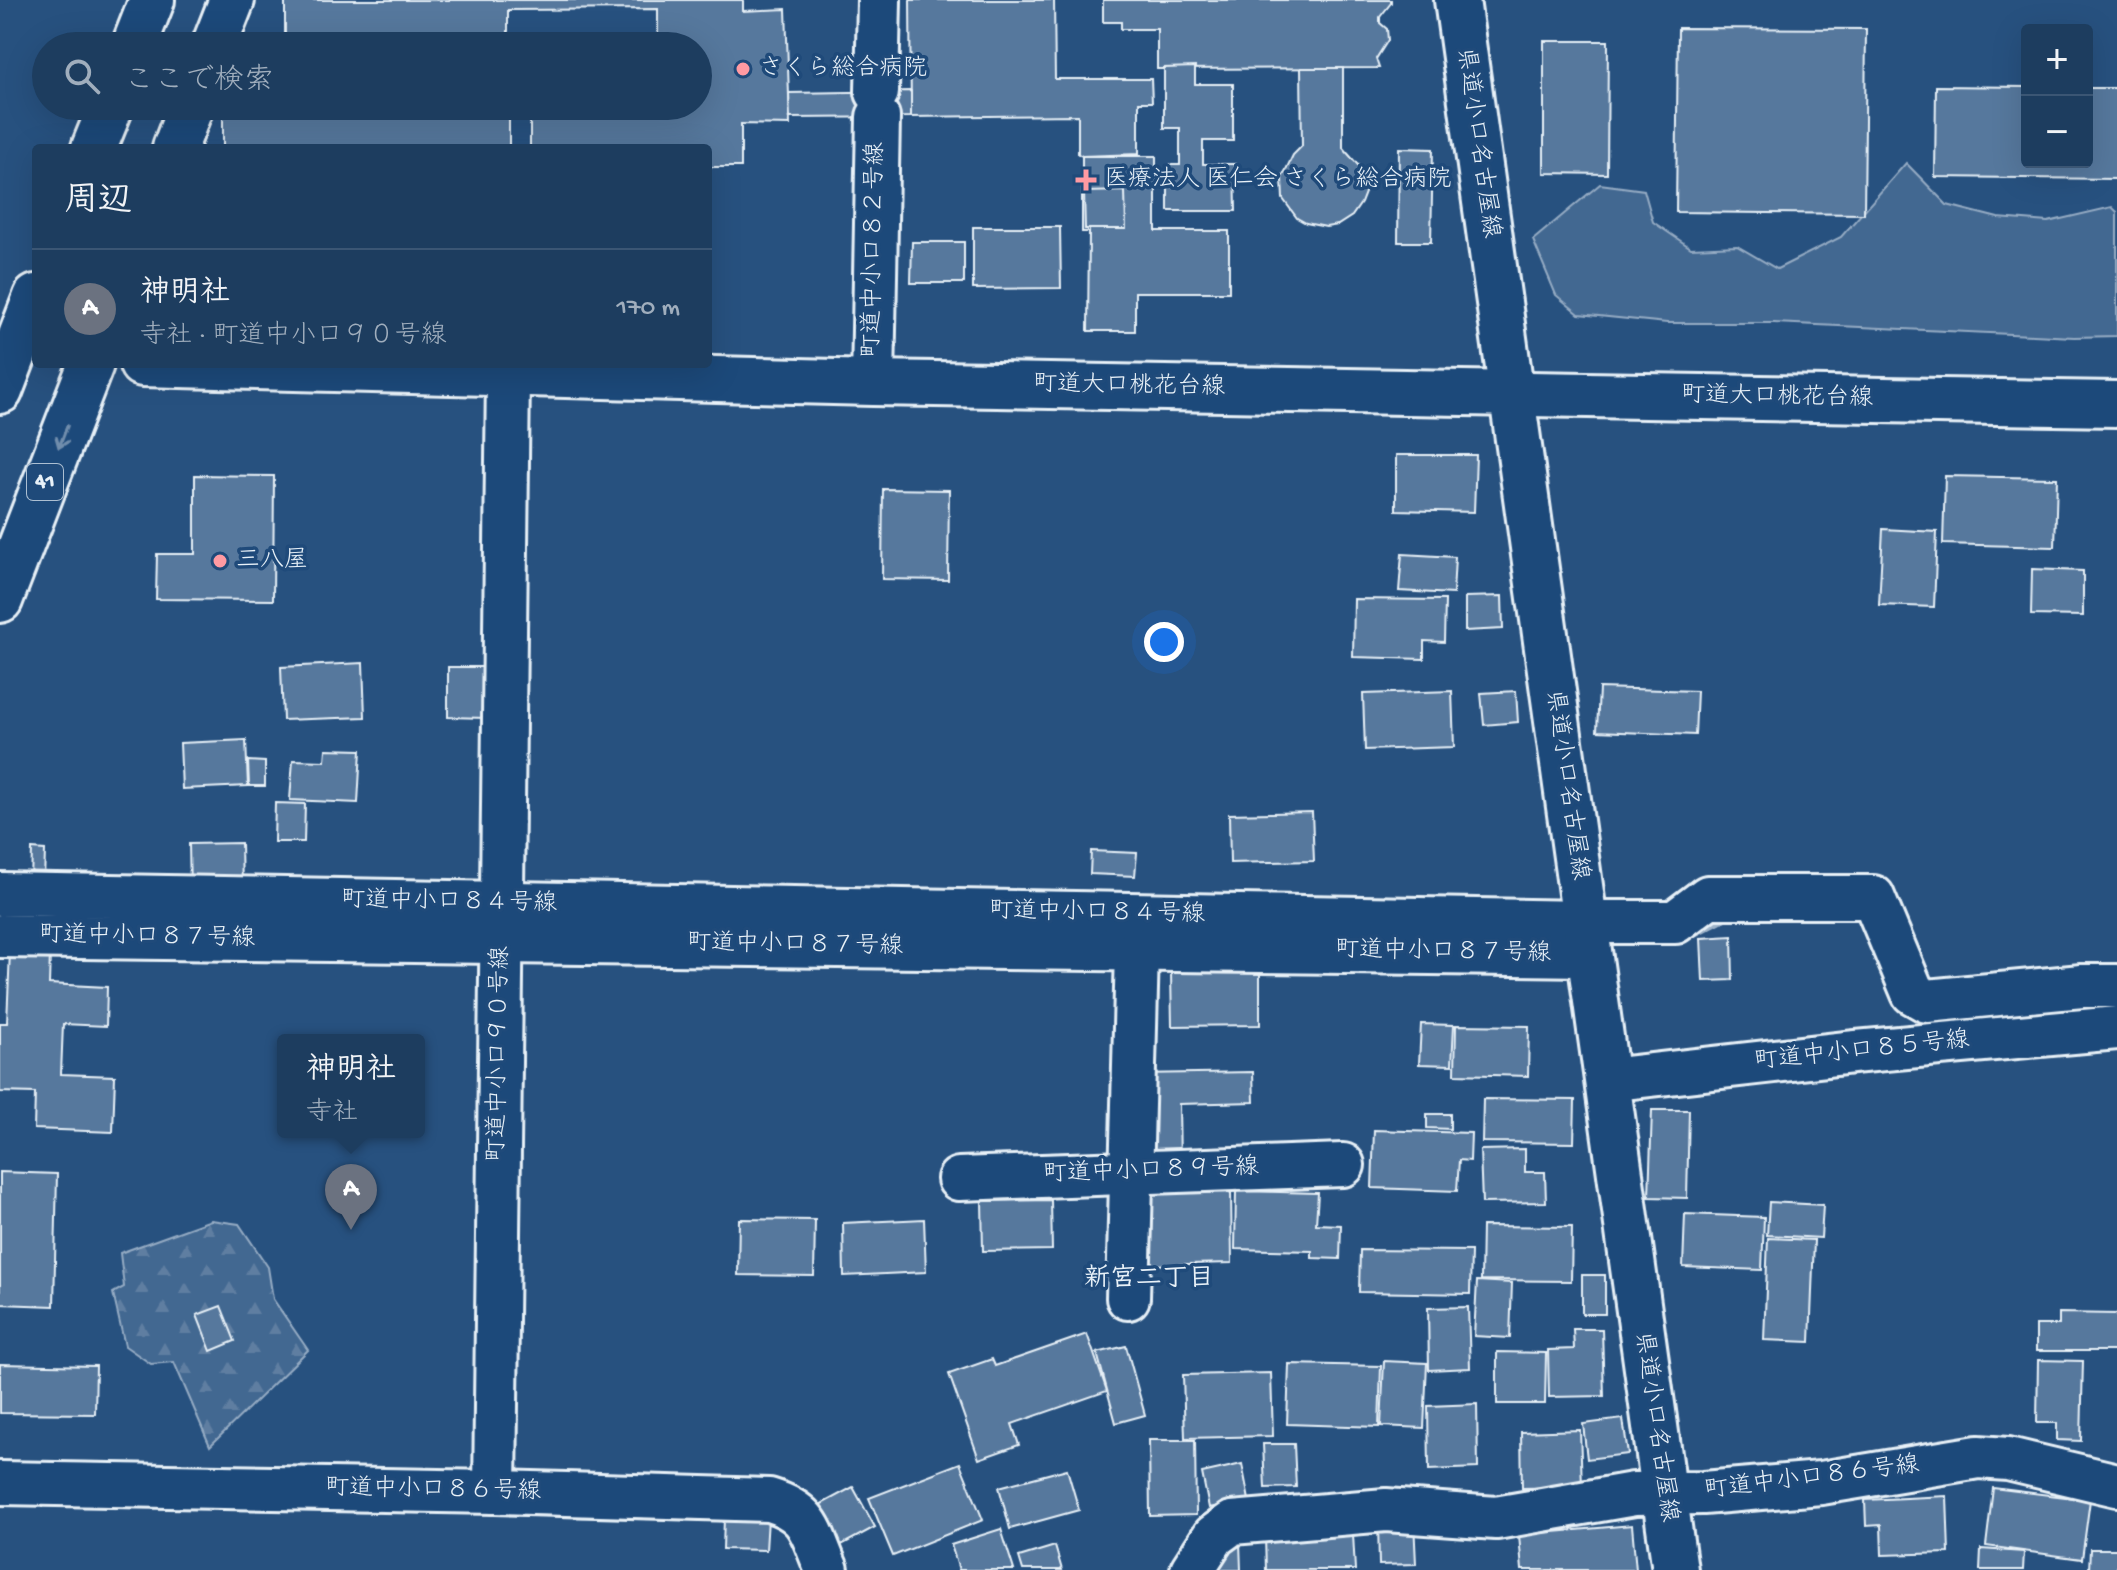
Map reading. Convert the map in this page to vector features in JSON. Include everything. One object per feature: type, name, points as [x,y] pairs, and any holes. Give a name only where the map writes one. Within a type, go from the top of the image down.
[{"type":"main road","points":[[139,32],[152,0]]},
{"type":"main road","points":[[219,32],[232,0]]},
{"type":"main road","name":"県道小口名古屋線","points":[[1457,0],[1675,1570]]},
{"type":"main road","points":[[96,144],[105,120]]},
{"type":"main road","points":[[177,144],[186,120]]},
{"type":"main road","points":[[12,369],[32,309]]},
{"type":"main road","name":"41","points":[[0,600],[89,368]]},
{"type":"main road","name":"町道大口桃花台線","points":[[275,368],[873,383],[2117,404]]},
{"type":"street","name":"町道中小口８２号線","points":[[873,383],[879,0]]},
{"type":"street","name":"町道中小口９０号線","points":[[495,1492],[508,375]]},
{"type":"street","name":"町道中小口８４号線","points":[[0,894],[502,923],[1588,938],[1675,922],[1708,897],[1873,897],[1913,993],[1927,1001],[2082,986],[2117,986]]},
{"type":"street","name":"町道中小口８７号線","points":[[0,936],[502,923],[1137,950],[1588,938]]},
{"type":"street","points":[[1128,1298],[1137,950]]},
{"type":"street","name":"町道中小口８５号線","points":[[1607,1080],[1885,1049],[2117,1028]]},
{"type":"street","name":"町道中小口８９号線","points":[[959,1179],[1343,1165]]},
{"type":"street","name":"町道中小口８６号線","points":[[1192,1570],[1214,1536],[1232,1523],[1386,1510],[1496,1518],[1634,1494],[1703,1493],[1821,1483],[1978,1457],[2008,1459],[2117,1485]]},
{"type":"street","name":"町道中小口８６号線","points":[[0,1483],[769,1500],[803,1515],[827,1570]]},
{"type":"green space","points":[[1906,163],[1947,205],[1998,218],[2048,222],[2112,207],[2117,212],[2117,336],[2074,337],[1774,323],[1667,323],[1579,314],[1556,295],[1533,240],[1600,184],[1644,190],[1653,222],[1691,248],[1737,246],[1777,269],[1841,237]]},
{"type":"green space","points":[[211,1220],[239,1224],[268,1267],[273,1299],[308,1350],[210,1446],[174,1362],[151,1364],[125,1346],[113,1293],[124,1287],[120,1253]]},
{"type":"building","name":"さくら総合病院","points":[[285,0],[743,0],[743,11],[786,9],[790,125],[741,124],[741,167],[712,167],[712,144],[530,144],[530,120],[712,120],[712,32],[658,32],[658,9],[508,10],[508,32],[285,32]]},
{"type":"building","points":[[910,0],[1054,0],[1055,79],[1151,79],[1152,102],[1139,102],[1139,154],[1078,154],[1078,115],[911,117]]},
{"type":"building","points":[[1103,0],[1391,0],[1391,3],[1380,17],[1380,23],[1387,29],[1388,40],[1376,59],[1379,68],[1157,69],[1157,29],[1121,29],[1121,22],[1103,22]]},
{"type":"building","points":[[1678,28],[1866,29],[1864,214],[1676,212]]},
{"type":"building","points":[[1544,41],[1608,41],[1607,174],[1544,173]]},
{"type":"building","points":[[1195,67],[1195,84],[1233,84],[1233,141],[1203,141],[1203,164],[1235,164],[1236,211],[1168,211],[1168,165],[1180,165],[1180,128],[1164,128],[1164,68]]},
{"type":"building","points":[[1301,68],[1343,68],[1343,148],[1365,173],[1366,190],[1352,216],[1338,225],[1326,227],[1306,223],[1297,218],[1283,199],[1282,178],[1293,155],[1302,146]]},
{"type":"building","points":[[1936,86],[2021,87],[2021,168],[2093,168],[2093,88],[2117,88],[2117,179],[1935,177]]},
{"type":"building","points":[[911,91],[911,117],[790,118],[789,93]]},
{"type":"building","points":[[223,120],[509,120],[509,144],[223,144]]},
{"type":"building","points":[[1399,148],[1433,149],[1431,242],[1398,242]]},
{"type":"building","points":[[1082,156],[1156,156],[1156,231],[1229,231],[1229,292],[1135,292],[1135,331],[1088,331],[1089,232],[1082,232]]},
{"type":"building","points":[[1125,191],[1126,229],[1085,229],[1084,192]]},
{"type":"building","points":[[973,227],[1060,227],[1061,288],[973,289]]},
{"type":"building","points":[[912,242],[964,242],[964,283],[911,283]]},
{"type":"building","points":[[1396,455],[1476,455],[1474,512],[1396,510]]},
{"type":"building","points":[[195,475],[274,476],[273,600],[156,599],[157,554],[195,554]]},
{"type":"building","points":[[1945,476],[2057,478],[2055,547],[1943,544]]},
{"type":"building","points":[[883,489],[949,490],[948,580],[882,579]]},
{"type":"building","points":[[1883,529],[1937,532],[1934,607],[1879,605]]},
{"type":"building","points":[[1402,554],[1455,557],[1453,594],[1399,591]]},
{"type":"building","points":[[2032,569],[2083,571],[2083,616],[2031,615]]},
{"type":"building","points":[[1502,596],[1503,629],[1465,631],[1465,597]]},
{"type":"building","points":[[1354,599],[1445,600],[1444,642],[1424,641],[1424,659],[1353,657]]},
{"type":"building","points":[[363,663],[365,717],[283,720],[281,667]]},
{"type":"building","points":[[448,667],[487,667],[486,718],[448,717]]},
{"type":"building","points":[[1599,688],[1697,691],[1695,735],[1597,731]]},
{"type":"building","points":[[1452,691],[1454,747],[1365,750],[1363,694]]},
{"type":"building","points":[[1516,691],[1518,722],[1484,725],[1481,693]]},
{"type":"building","points":[[246,740],[248,786],[182,789],[180,743]]},
{"type":"building","points":[[326,749],[361,750],[358,803],[290,800],[293,760],[325,761]]},
{"type":"building","points":[[248,761],[265,762],[265,786],[249,786]]},
{"type":"building","points":[[275,803],[305,804],[304,842],[274,842]]},
{"type":"building","points":[[1312,812],[1314,861],[1230,863],[1229,814]]},
{"type":"building","points":[[241,843],[242,889],[190,890],[189,844]]},
{"type":"building","points":[[32,849],[45,850],[44,882],[31,882]]},
{"type":"building","points":[[1091,851],[1137,853],[1135,876],[1090,874]]},
{"type":"building","points":[[1732,936],[1733,980],[1703,981],[1701,938]]},
{"type":"building","points":[[10,951],[50,953],[49,984],[107,987],[106,1026],[63,1024],[61,1074],[115,1076],[113,1132],[34,1129],[35,1093],[0,1092],[0,1023],[7,1023]]},
{"type":"building","points":[[1260,970],[1260,1025],[1172,1026],[1171,972]]},
{"type":"building","points":[[1421,1024],[1454,1025],[1452,1065],[1419,1064]]},
{"type":"building","points":[[1456,1025],[1529,1026],[1528,1076],[1455,1074]]},
{"type":"building","points":[[1253,1072],[1254,1102],[1179,1104],[1180,1165],[1140,1165],[1139,1074]]},
{"type":"building","points":[[1483,1099],[1575,1100],[1574,1143],[1482,1142]]},
{"type":"building","points":[[1652,1110],[1689,1110],[1687,1198],[1649,1197]]},
{"type":"building","points":[[1427,1114],[1450,1114],[1450,1129],[1427,1128]]},
{"type":"building","points":[[1374,1130],[1471,1133],[1470,1161],[1459,1160],[1457,1191],[1372,1188]]},
{"type":"building","points":[[1525,1149],[1525,1172],[1545,1172],[1546,1202],[1482,1203],[1480,1150]]},
{"type":"building","points":[[0,1172],[57,1174],[54,1306],[0,1304]]},
{"type":"building","points":[[1236,1191],[1318,1193],[1316,1224],[1341,1225],[1340,1259],[1312,1258],[1312,1251],[1235,1249]]},
{"type":"building","points":[[1231,1192],[1232,1263],[1146,1265],[1145,1193]]},
{"type":"building","points":[[1051,1200],[1052,1250],[983,1251],[982,1201]]},
{"type":"building","points":[[1769,1202],[1823,1205],[1821,1238],[1767,1235]]},
{"type":"building","points":[[1685,1214],[1764,1217],[1762,1270],[1683,1267]]},
{"type":"building","points":[[739,1219],[815,1220],[814,1276],[738,1275]]},
{"type":"building","points":[[924,1219],[926,1272],[844,1276],[843,1223]]},
{"type":"building","points":[[1482,1226],[1572,1227],[1571,1281],[1481,1280]]},
{"type":"building","points":[[1768,1238],[1814,1240],[1810,1342],[1764,1340]]},
{"type":"building","points":[[1360,1250],[1471,1251],[1470,1294],[1359,1292]]},
{"type":"building","points":[[1582,1275],[1605,1275],[1605,1314],[1582,1314]]},
{"type":"building","points":[[1477,1281],[1512,1283],[1510,1338],[1474,1336]]},
{"type":"building","points":[[221,1306],[235,1341],[211,1351],[197,1315]]},
{"type":"building","points":[[1468,1307],[1470,1368],[1429,1370],[1428,1308]]},
{"type":"building","points":[[2059,1313],[2117,1314],[2117,1351],[2036,1351],[2036,1325],[2059,1325]]},
{"type":"building","points":[[1573,1329],[1602,1329],[1604,1396],[1549,1397],[1548,1350],[1574,1349]]},
{"type":"building","points":[[1087,1334],[1107,1391],[1012,1424],[1019,1445],[979,1459],[949,1374],[992,1359],[995,1366]]},
{"type":"building","points":[[1126,1346],[1145,1415],[1116,1423],[1097,1353]]},
{"type":"building","points":[[1497,1352],[1546,1353],[1545,1404],[1497,1404]]},
{"type":"building","points":[[2038,1360],[2083,1361],[2081,1441],[2057,1440],[2057,1423],[2037,1423]]},
{"type":"building","points":[[1384,1361],[1427,1363],[1424,1428],[1381,1426]]},
{"type":"building","points":[[0,1364],[96,1366],[95,1414],[0,1413]]},
{"type":"building","points":[[1289,1364],[1381,1366],[1379,1427],[1287,1424]]},
{"type":"building","points":[[1271,1373],[1273,1436],[1185,1438],[1183,1375]]},
{"type":"building","points":[[1477,1404],[1478,1468],[1429,1470],[1428,1406]]},
{"type":"building","points":[[1623,1419],[1628,1454],[1587,1459],[1583,1424]]},
{"type":"building","points":[[1580,1430],[1582,1487],[1522,1488],[1521,1432]]},
{"type":"building","points":[[1149,1440],[1195,1440],[1196,1515],[1150,1516]]},
{"type":"building","points":[[1263,1444],[1294,1444],[1296,1487],[1265,1488]]},
{"type":"building","points":[[960,1463],[983,1520],[893,1556],[869,1498]]},
{"type":"building","points":[[1242,1464],[1249,1500],[1209,1508],[1202,1473]]},
{"type":"building","points":[[1067,1469],[1079,1510],[1010,1529],[999,1487]]},
{"type":"building","points":[[853,1487],[875,1527],[836,1548],[814,1508]]},
{"type":"building","points":[[1993,1488],[2090,1500],[2082,1559],[1986,1546]]},
{"type":"building","points":[[1947,1496],[1949,1553],[1882,1555],[1881,1525],[1866,1526],[1865,1500]]},
{"type":"building","points":[[724,1517],[768,1518],[766,1550],[723,1549]]},
{"type":"building","points":[[1414,1521],[1416,1564],[1379,1565],[1378,1523]]},
{"type":"building","points":[[1632,1525],[1636,1570],[1522,1570],[1519,1535]]},
{"type":"building","points":[[1001,1529],[1014,1570],[959,1570],[951,1545]]},
{"type":"building","points":[[1353,1534],[1355,1570],[1266,1570],[1265,1537]]},
{"type":"building","points":[[1215,1542],[1240,1542],[1241,1570],[1216,1570]]},
{"type":"building","points":[[1055,1546],[1062,1570],[1023,1570],[1019,1557]]},
{"type":"building","points":[[1981,1549],[2024,1552],[2023,1570],[1980,1570]]},
{"type":"building","points":[[2090,1549],[2117,1549],[2117,1570],[2089,1570]]},
{"type":"waterway","points":[[1690,933],[1734,910]]},
{"type":"waterway","points":[[1924,1016],[1943,1024],[2007,1013]]},
{"type":"place","name":"さくら総合病院","points":[[743,69]]},
{"type":"place","name":"医療法人 医仁会 さくら総合病院","points":[[1086,180]]},
{"type":"place","name":"三八屋","points":[[220,561]]},
{"type":"place","name":"神明社","points":[[351,1230]]},
{"type":"district","name":"新宮二丁目","points":[[1149,1280]]}]
